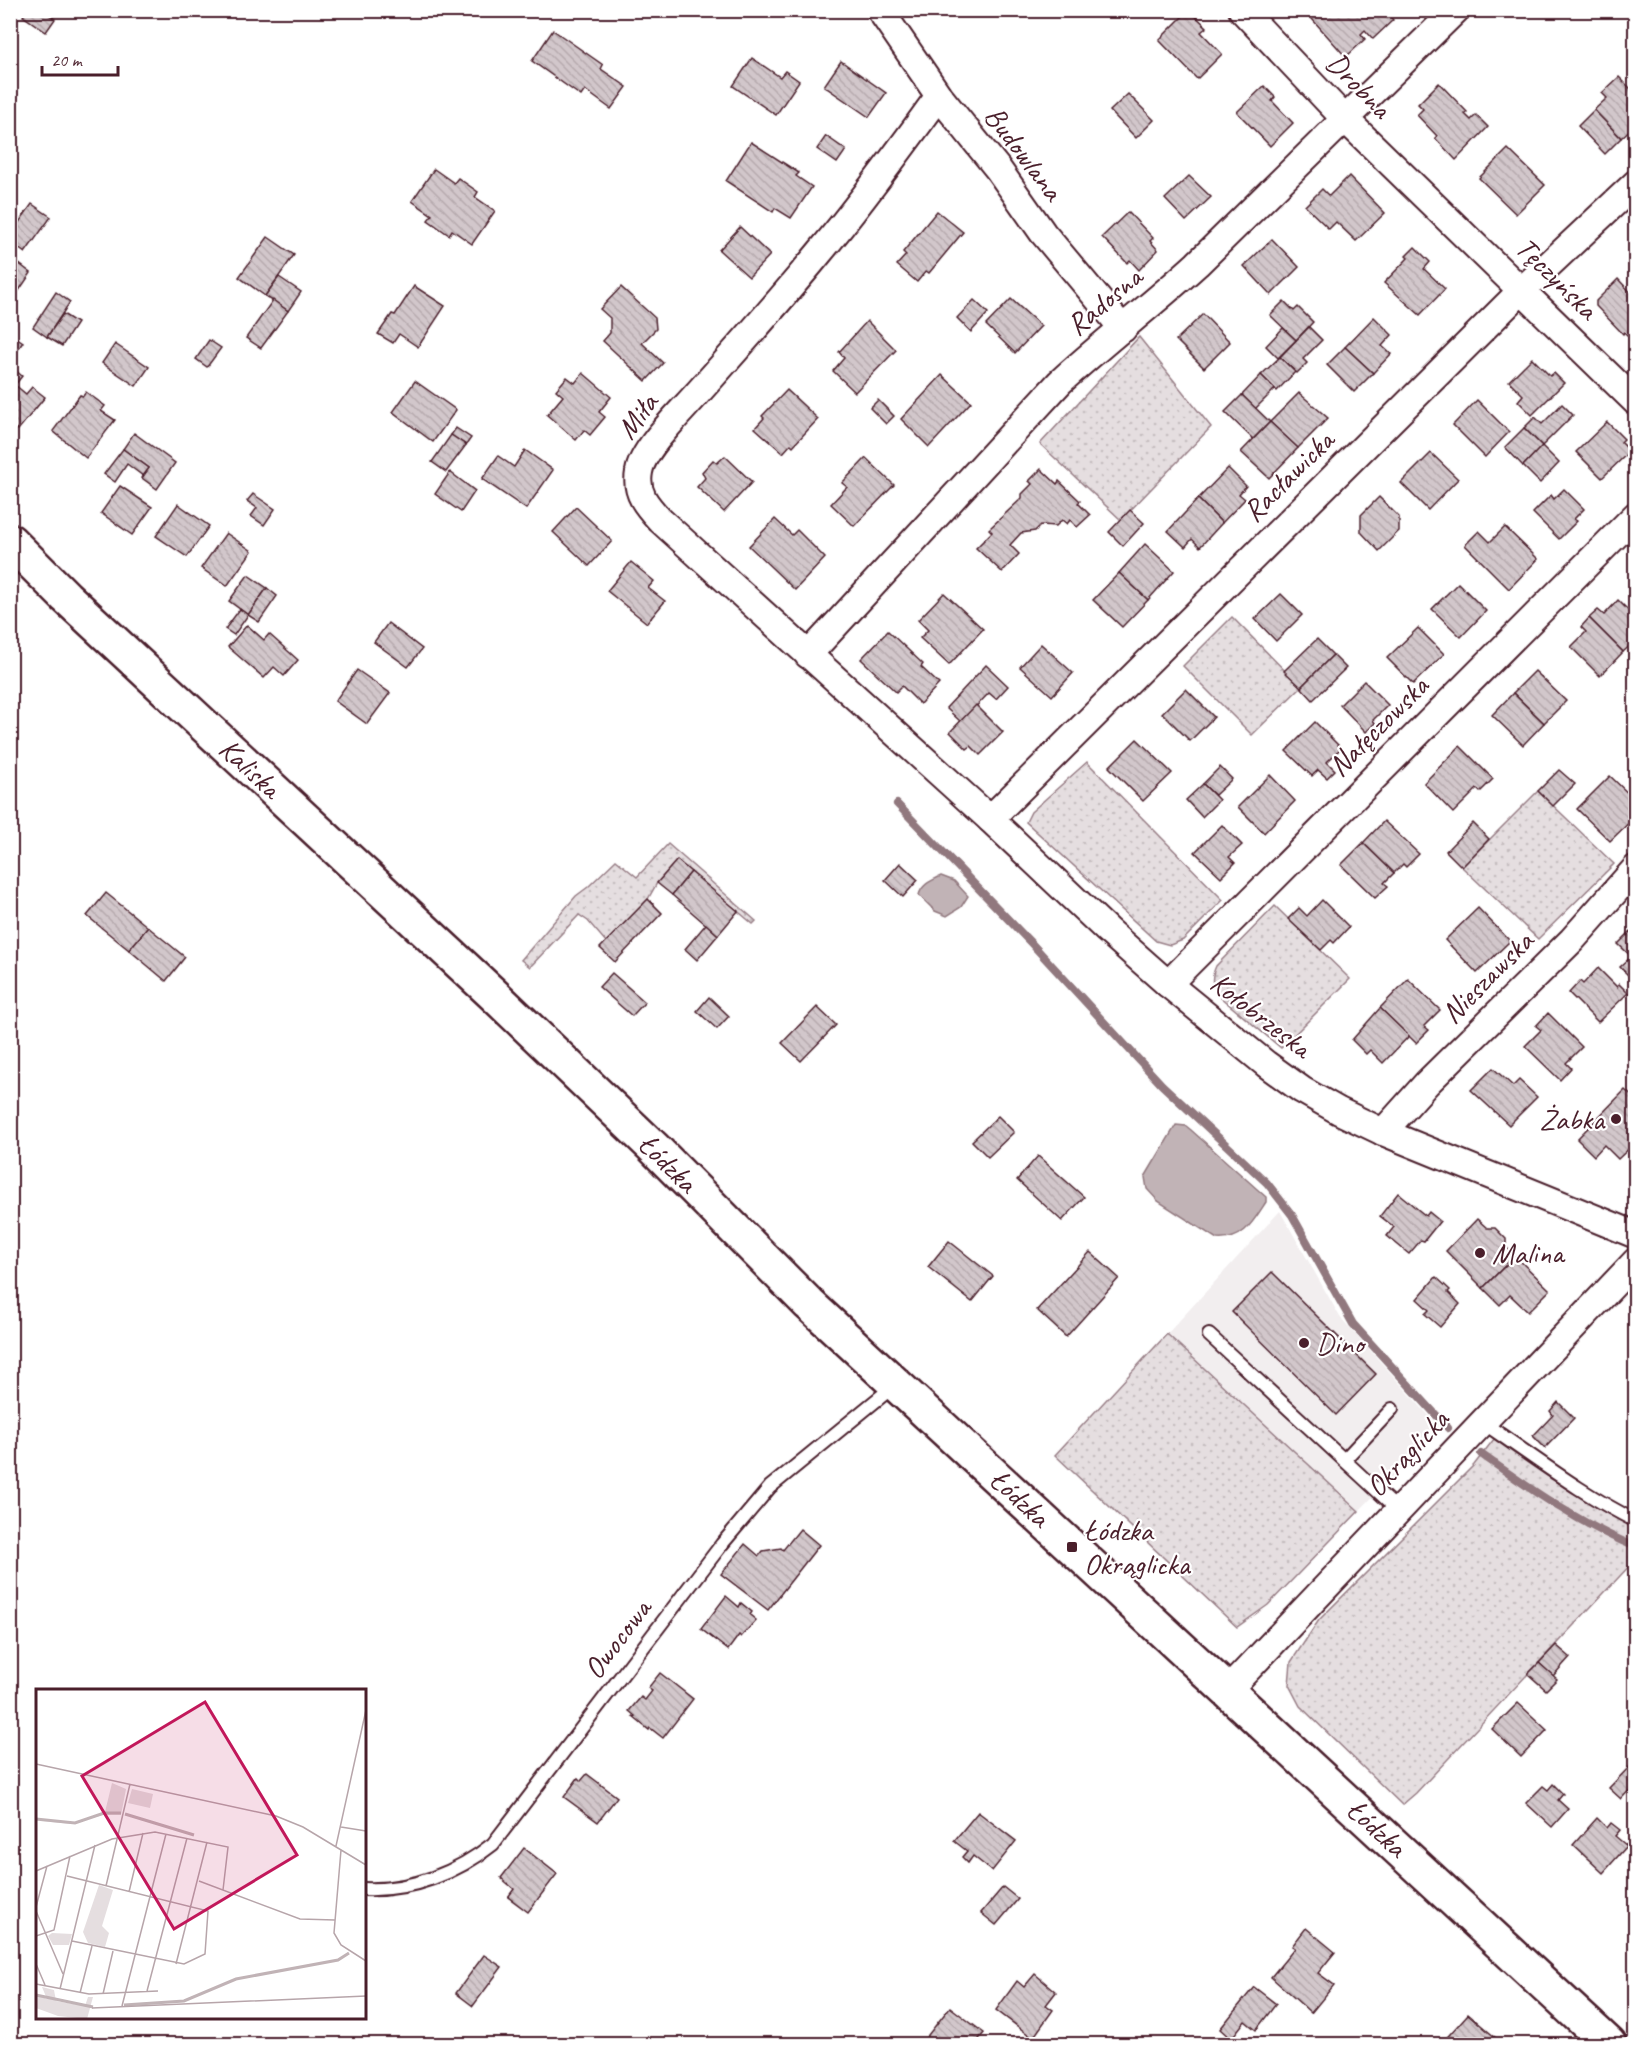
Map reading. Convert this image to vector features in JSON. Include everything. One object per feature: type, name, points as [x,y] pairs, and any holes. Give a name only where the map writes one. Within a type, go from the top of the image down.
[{"type":"main road","name":"Kaliska","points":[[10,541],[66,597],[492,993]]},
{"type":"main road","name":"Łódzka","points":[[492,993],[653,1147],[809,1304],[1609,2044]]},
{"type":"street","name":"Budowlana","points":[[880,10],[939,96],[998,169],[1043,233],[1123,329]]},
{"type":"street","name":"Drobna","points":[[1242,10],[1344,118],[1432,202]]},
{"type":"street","name":"Radosna","points":[[808,655],[1060,382],[1197,264],[1456,10]]},
{"type":"street","name":"Miła","points":[[909,747],[660,520],[645,503],[638,487],[639,471],[646,454],[663,431],[820,253],[939,96]]},
{"type":"street","name":"Racławicka","points":[[990,819],[1522,290],[1635,183]]},
{"type":"street","name":"Tęczyńska","points":[[1432,202],[1635,402]]},
{"type":"street","name":"Nałęczowska","points":[[1168,984],[1635,515]]},
{"type":"street","name":"Kołobrzeska","points":[[909,747],[1168,984],[1266,1064],[1302,1090],[1383,1132],[1635,1235]]},
{"type":"street","name":"Nieszawska","points":[[1383,1132],[1427,1083],[1572,940],[1635,868]]},
{"type":"street","name":"Okrąglicka","points":[[1228,1690],[1635,1261]]},
{"type":"lane","points":[[1209,1335],[1398,1510]]},
{"type":"lane","name":"Owocowa","points":[[366,1888],[390,1887],[425,1881],[473,1860],[493,1844],[722,1544],[770,1487],[896,1384]]},
{"type":"lane","points":[[1344,1460],[1392,1409]]},
{"type":"lane","points":[[1482,1422],[1568,1482],[1609,1508],[1635,1521]]},
{"type":"shaded area","points":[[1139,337],[1211,427],[1121,520],[1040,444]]},
{"type":"shaded area","points":[[1232,617],[1301,687],[1252,735],[1183,666]]},
{"type":"shaded area","points":[[1087,762],[1223,900],[1183,940],[1170,945],[1156,941],[1026,822],[1031,812]]},
{"type":"shaded area","points":[[1538,791],[1614,864],[1538,939],[1462,867]]},
{"type":"shaded area","points":[[668,844],[756,921],[753,924],[677,860],[657,883],[648,899],[606,942],[588,921],[579,915],[530,967],[521,960],[576,896],[616,860],[637,877]]},
{"type":"shaded area","points":[[941,876],[954,881],[968,896],[961,907],[947,916],[935,911],[919,895],[925,885]]},
{"type":"shaded area","points":[[1275,906],[1350,979],[1281,1048],[1220,997],[1213,979],[1216,966]]},
{"type":"shaded area","points":[[1176,1125],[1186,1126],[1266,1197],[1266,1202],[1257,1216],[1246,1229],[1234,1237],[1217,1239],[1158,1201],[1147,1189],[1145,1177]]},
{"type":"shaded area","points":[[1280,1211],[1340,1317],[1440,1428],[1359,1511],[1167,1334]]},
{"type":"shaded area","points":[[1167,1334],[1359,1511],[1268,1605],[1237,1627],[1055,1455]]},
{"type":"shaded area","points":[[1494,1439],[1563,1486],[1635,1528],[1635,1560],[1416,1793],[1402,1805],[1300,1706],[1289,1685],[1291,1662],[1319,1620],[1474,1465]]},
{"type":"building","points":[[27,10],[47,10],[46,13],[55,19],[46,32],[23,16]]},
{"type":"building","points":[[1189,10],[1207,27],[1201,32],[1222,54],[1197,79],[1159,40]]},
{"type":"building","points":[[1304,10],[1385,10],[1393,20],[1373,39],[1365,30],[1361,34],[1365,39],[1346,57]]},
{"type":"building","points":[[553,30],[603,65],[601,69],[627,87],[611,109],[585,90],[581,96],[532,61]]},
{"type":"building","points":[[752,58],[780,77],[785,71],[799,81],[776,115],[733,86]]},
{"type":"building","points":[[841,61],[886,93],[869,117],[824,86]]},
{"type":"building","points":[[1619,77],[1636,94],[1636,124],[1621,138],[1594,110],[1607,98],[1602,93]]},
{"type":"building","points":[[1439,83],[1467,112],[1465,114],[1471,120],[1476,115],[1488,127],[1456,160],[1417,115],[1423,109],[1418,104]]},
{"type":"building","points":[[1264,86],[1275,97],[1272,101],[1293,123],[1270,146],[1237,112]]},
{"type":"building","points":[[1128,94],[1154,120],[1136,138],[1110,111]]},
{"type":"building","points":[[1594,110],[1621,138],[1605,154],[1578,126]]},
{"type":"building","points":[[826,136],[846,150],[837,163],[817,149]]},
{"type":"building","points":[[751,142],[799,173],[796,176],[812,187],[791,218],[775,208],[773,212],[726,181]]},
{"type":"building","points":[[1508,149],[1545,185],[1516,214],[1479,178]]},
{"type":"building","points":[[434,169],[454,183],[458,178],[478,192],[475,197],[495,211],[472,244],[452,230],[449,235],[428,220],[432,215],[412,201]]},
{"type":"building","points":[[1189,176],[1211,197],[1186,221],[1165,199]]},
{"type":"building","points":[[1349,176],[1385,213],[1356,241],[1336,222],[1329,229],[1305,206],[1322,189],[1329,196]]},
{"type":"building","points":[[32,204],[51,217],[25,253],[10,242],[10,235]]},
{"type":"building","points":[[937,211],[963,232],[929,273],[926,271],[917,282],[897,265],[906,255],[903,252]]},
{"type":"building","points":[[1128,212],[1153,238],[1150,241],[1158,250],[1139,270],[1130,260],[1127,263],[1102,237]]},
{"type":"building","points":[[740,227],[770,255],[749,277],[719,250]]},
{"type":"building","points":[[268,237],[294,255],[265,296],[239,277]]},
{"type":"building","points":[[1272,239],[1299,267],[1271,295],[1244,266]]},
{"type":"building","points":[[1415,247],[1430,262],[1424,269],[1445,289],[1420,315],[1384,283],[1408,258],[1406,256]]},
{"type":"building","points":[[18,263],[31,273],[16,295],[10,291],[10,274]]},
{"type":"building","points":[[279,277],[301,292],[288,311],[265,296]]},
{"type":"building","points":[[1618,279],[1636,298],[1634,342],[1596,306],[1596,301]]},
{"type":"building","points":[[414,286],[445,306],[418,347],[399,334],[393,343],[378,334],[392,314],[395,315]]},
{"type":"building","points":[[621,287],[655,318],[656,329],[642,343],[663,363],[646,381],[603,341],[610,333],[610,318],[600,309]]},
{"type":"building","points":[[56,292],[70,302],[47,337],[33,327]]},
{"type":"building","points":[[1011,299],[1041,326],[1015,353],[986,325]]},
{"type":"building","points":[[273,300],[288,311],[261,348],[246,338]]},
{"type":"building","points":[[974,300],[988,313],[971,332],[957,318]]},
{"type":"building","points":[[1284,301],[1294,311],[1298,307],[1313,322],[1296,340],[1270,315]]},
{"type":"building","points":[[63,314],[77,323],[62,346],[47,337]]},
{"type":"building","points":[[1203,314],[1230,342],[1204,368],[1176,340]]},
{"type":"building","points":[[1374,317],[1392,335],[1382,346],[1391,354],[1373,373],[1345,347]]},
{"type":"building","points":[[867,321],[896,350],[855,392],[833,371],[844,358],[839,352]]},
{"type":"building","points":[[1309,327],[1322,340],[1303,359],[1307,363],[1297,373],[1280,357]]},
{"type":"building","points":[[1283,328],[1296,340],[1278,358],[1266,346]]},
{"type":"building","points":[[10,333],[23,342],[10,361]]},
{"type":"building","points":[[209,340],[221,348],[207,367],[196,359]]},
{"type":"building","points":[[115,344],[149,367],[136,386],[102,363]]},
{"type":"building","points":[[1345,347],[1373,373],[1354,392],[1327,365]]},
{"type":"building","points":[[1280,357],[1295,372],[1277,391],[1261,375]]},
{"type":"building","points":[[1532,358],[1550,376],[1554,373],[1564,383],[1532,415],[1518,401],[1523,395],[1509,381]]},
{"type":"building","points":[[13,368],[22,376],[15,385],[26,394],[32,387],[45,397],[18,430],[10,424],[13,416],[10,414],[10,371]]},
{"type":"building","points":[[583,373],[611,397],[599,412],[605,417],[590,435],[584,430],[576,440],[547,415],[563,396],[556,390],[567,377],[575,383]]},
{"type":"building","points":[[942,375],[971,402],[929,447],[901,419]]},
{"type":"building","points":[[1261,375],[1275,389],[1255,409],[1242,395]]},
{"type":"building","points":[[415,381],[456,410],[433,442],[393,412]]},
{"type":"building","points":[[787,390],[818,419],[793,446],[791,444],[783,453],[755,428],[764,418],[762,416]]},
{"type":"building","points":[[86,392],[105,406],[101,411],[115,420],[86,458],[53,431],[80,395],[83,396]]},
{"type":"building","points":[[1299,393],[1328,418],[1298,448],[1270,422]]},
{"type":"building","points":[[1242,395],[1270,422],[1253,439],[1225,412]]},
{"type":"building","points":[[878,400],[894,416],[886,424],[870,408]]},
{"type":"building","points":[[1477,400],[1509,432],[1485,457],[1453,425]]},
{"type":"building","points":[[1562,404],[1573,415],[1542,446],[1524,428],[1535,417],[1542,424]]},
{"type":"building","points":[[1270,422],[1298,448],[1269,478],[1241,452]]},
{"type":"building","points":[[1607,422],[1624,439],[1621,442],[1630,451],[1602,478],[1576,452]]},
{"type":"building","points":[[456,428],[471,438],[466,445],[451,435]]},
{"type":"building","points":[[1524,428],[1542,446],[1523,466],[1505,447]]},
{"type":"building","points":[[134,433],[175,463],[157,489],[142,478],[149,468],[123,449]]},
{"type":"building","points":[[451,435],[466,445],[446,472],[432,462]]},
{"type":"building","points":[[1542,446],[1559,463],[1540,483],[1523,466]]},
{"type":"building","points":[[123,449],[149,468],[143,476],[127,464],[115,482],[104,474]]},
{"type":"building","points":[[525,450],[553,470],[526,509],[482,479],[498,456],[514,467]]},
{"type":"building","points":[[1431,453],[1458,479],[1428,510],[1401,483]]},
{"type":"building","points":[[725,456],[752,482],[724,512],[697,487],[705,478],[702,472],[713,460],[717,463]]},
{"type":"building","points":[[866,458],[894,485],[854,526],[831,504],[847,487],[842,483]]},
{"type":"building","points":[[1228,468],[1246,486],[1239,494],[1245,499],[1222,523],[1198,499]]},
{"type":"building","points":[[1041,469],[1057,484],[1059,481],[1080,501],[1078,503],[1090,515],[1077,527],[1070,520],[1067,524],[1062,520],[1056,526],[1041,525],[1035,531],[1021,533],[1010,545],[1019,554],[1002,572],[976,548],[992,532],[989,529],[1022,498],[1022,494],[1032,484],[1029,481]]},
{"type":"building","points":[[450,472],[475,491],[461,512],[435,494]]},
{"type":"building","points":[[120,486],[152,507],[132,535],[101,513]]},
{"type":"building","points":[[1564,489],[1584,509],[1574,519],[1577,521],[1559,539],[1533,513],[1551,495],[1554,499]]},
{"type":"building","points":[[253,494],[275,509],[264,525],[251,516],[257,508],[247,501]]},
{"type":"building","points":[[1379,497],[1399,517],[1399,531],[1379,551],[1361,532],[1361,515]]},
{"type":"building","points":[[1198,499],[1222,523],[1200,547],[1192,539],[1185,547],[1168,531]]},
{"type":"building","points":[[178,504],[209,526],[187,557],[156,536]]},
{"type":"building","points":[[576,507],[612,541],[589,566],[553,532]]},
{"type":"building","points":[[1130,510],[1144,523],[1123,546],[1109,532]]},
{"type":"building","points":[[775,519],[792,535],[797,530],[825,558],[795,590],[749,546]]},
{"type":"building","points":[[1505,527],[1538,559],[1509,589],[1465,545],[1479,531],[1490,542]]},
{"type":"building","points":[[226,533],[252,551],[227,586],[201,568]]},
{"type":"building","points":[[1145,544],[1174,571],[1148,600],[1119,573]]},
{"type":"building","points":[[631,562],[654,581],[648,588],[665,601],[647,623],[607,591]]},
{"type":"building","points":[[1119,573],[1148,600],[1122,627],[1093,600]]},
{"type":"building","points":[[248,575],[267,588],[248,615],[229,601]]},
{"type":"building","points":[[1458,583],[1486,611],[1461,637],[1432,609]]},
{"type":"building","points":[[267,588],[277,596],[259,622],[248,615]]},
{"type":"building","points":[[944,593],[983,629],[949,665],[920,638],[928,630],[918,620]]},
{"type":"building","points":[[1281,594],[1302,615],[1276,641],[1255,619]]},
{"type":"building","points":[[1618,600],[1636,618],[1636,640],[1623,652],[1589,618],[1598,610],[1604,615]]},
{"type":"building","points":[[240,609],[248,615],[234,635],[225,629]]},
{"type":"building","points":[[1589,618],[1623,652],[1600,676],[1571,647],[1586,632],[1581,627]]},
{"type":"building","points":[[388,623],[422,649],[408,667],[374,642]]},
{"type":"building","points":[[247,625],[264,640],[269,634],[298,660],[284,676],[274,667],[264,678],[228,647]]},
{"type":"building","points":[[1418,628],[1444,654],[1413,684],[1387,658]]},
{"type":"building","points":[[888,631],[923,664],[921,667],[939,684],[920,704],[902,686],[896,692],[861,659]]},
{"type":"building","points":[[1317,639],[1333,655],[1301,687],[1284,671]]},
{"type":"building","points":[[1041,644],[1073,673],[1052,696],[1020,667]]},
{"type":"building","points":[[1333,655],[1346,668],[1313,700],[1301,687]]},
{"type":"building","points":[[986,665],[1008,686],[996,699],[989,693],[961,722],[946,708]]},
{"type":"building","points":[[357,670],[390,693],[367,724],[335,701]]},
{"type":"building","points":[[1535,671],[1566,701],[1544,723],[1513,693]]},
{"type":"building","points":[[1364,681],[1388,705],[1373,720],[1375,723],[1366,732],[1340,705]]},
{"type":"building","points":[[1186,689],[1214,717],[1190,741],[1162,713]]},
{"type":"building","points":[[1513,693],[1544,723],[1523,745],[1492,715]]},
{"type":"building","points":[[976,705],[1003,732],[980,755],[971,746],[967,749],[950,732]]},
{"type":"building","points":[[1315,722],[1341,748],[1327,762],[1335,770],[1327,778],[1318,770],[1312,776],[1286,751]]},
{"type":"building","points":[[1137,739],[1172,773],[1143,801],[1109,767]]},
{"type":"building","points":[[1460,746],[1493,779],[1480,792],[1477,789],[1453,813],[1424,783]]},
{"type":"building","points":[[1220,767],[1232,779],[1215,795],[1203,784]]},
{"type":"building","points":[[1559,770],[1575,784],[1553,806],[1538,791]]},
{"type":"building","points":[[1270,775],[1295,801],[1264,833],[1238,807]]},
{"type":"building","points":[[1610,776],[1636,801],[1636,816],[1610,841],[1577,809]]},
{"type":"building","points":[[1203,784],[1219,800],[1202,817],[1186,800]]},
{"type":"building","points":[[1384,821],[1419,854],[1406,867],[1403,864],[1394,873],[1363,843]]},
{"type":"building","points":[[1473,823],[1489,839],[1462,867],[1446,851]]},
{"type":"building","points":[[1222,825],[1242,845],[1229,857],[1235,863],[1221,877],[1195,852]]},
{"type":"building","points":[[1363,843],[1394,873],[1384,883],[1388,886],[1375,898],[1341,865]]},
{"type":"building","points":[[677,860],[691,872],[672,895],[657,883]]},
{"type":"building","points":[[900,863],[918,880],[903,897],[885,880]]},
{"type":"building","points":[[691,872],[738,911],[718,935],[672,895]]},
{"type":"building","points":[[106,893],[148,927],[129,950],[87,916]]},
{"type":"building","points":[[648,899],[662,913],[615,962],[600,948]]},
{"type":"building","points":[[1322,900],[1349,927],[1334,943],[1331,940],[1321,950],[1288,919],[1299,908],[1307,916]]},
{"type":"building","points":[[1478,908],[1510,941],[1477,973],[1445,940]]},
{"type":"building","points":[[706,924],[718,935],[697,960],[685,949]]},
{"type":"building","points":[[148,927],[185,957],[166,981],[129,950]]},
{"type":"building","points":[[1636,930],[1636,961],[1618,944],[1631,931],[1633,933]]},
{"type":"building","points":[[1631,957],[1636,961],[1636,983],[1620,967]]},
{"type":"building","points":[[1598,968],[1617,987],[1619,984],[1628,993],[1598,1022],[1569,993],[1580,981],[1583,984]]},
{"type":"building","points":[[612,973],[645,1002],[632,1016],[599,987]]},
{"type":"building","points":[[1408,979],[1440,1010],[1424,1026],[1429,1030],[1416,1043],[1380,1008]]},
{"type":"building","points":[[709,997],[729,1016],[717,1029],[697,1011]]},
{"type":"building","points":[[817,1007],[836,1025],[801,1061],[782,1043]]},
{"type":"building","points":[[1380,1008],[1409,1036],[1383,1063],[1370,1050],[1366,1054],[1352,1040]]},
{"type":"building","points":[[1548,1013],[1582,1047],[1566,1063],[1571,1068],[1560,1080],[1525,1046],[1541,1030],[1536,1026]]},
{"type":"building","points":[[1493,1068],[1513,1086],[1519,1080],[1537,1097],[1509,1125],[1471,1090]]},
{"type":"building","name":"Żabka","points":[[1625,1090],[1636,1100],[1636,1142],[1618,1159],[1604,1145],[1594,1156],[1577,1139]]},
{"type":"building","points":[[998,1116],[1014,1132],[988,1157],[972,1141]]},
{"type":"building","points":[[1038,1156],[1084,1197],[1062,1221],[1017,1180]]},
{"type":"building","points":[[1398,1193],[1426,1216],[1429,1212],[1440,1221],[1424,1241],[1421,1240],[1409,1254],[1387,1236],[1394,1227],[1380,1216]]},
{"type":"building","name":"Malina","points":[[1477,1219],[1487,1228],[1495,1228],[1506,1239],[1506,1247],[1515,1256],[1483,1288],[1446,1251]]},
{"type":"building","points":[[949,1241],[993,1276],[972,1302],[928,1267]]},
{"type":"building","points":[[1090,1252],[1119,1278],[1066,1337],[1037,1310]]},
{"type":"building","points":[[1515,1256],[1550,1290],[1528,1312],[1510,1295],[1500,1305],[1483,1288]]},
{"type":"building","name":"Dino","points":[[1272,1272],[1376,1374],[1336,1415],[1232,1312]]},
{"type":"building","points":[[1436,1277],[1450,1290],[1448,1292],[1460,1304],[1440,1327],[1425,1314],[1429,1310],[1417,1299]]},
{"type":"building","points":[[1558,1402],[1574,1418],[1545,1448],[1533,1436],[1553,1415],[1550,1411]]},
{"type":"building","points":[[800,1529],[819,1545],[768,1610],[721,1574],[745,1544],[759,1556],[763,1551],[781,1548],[783,1550]]},
{"type":"building","points":[[726,1596],[739,1607],[741,1603],[752,1612],[750,1615],[756,1620],[741,1637],[739,1635],[728,1650],[701,1629]]},
{"type":"building","points":[[1556,1645],[1570,1657],[1553,1676],[1539,1663]]},
{"type":"building","points":[[1539,1663],[1557,1679],[1546,1690],[1528,1674]]},
{"type":"building","points":[[660,1673],[693,1699],[663,1738],[650,1728],[649,1730],[629,1711],[641,1697],[645,1700],[652,1691],[648,1688]]},
{"type":"building","points":[[1518,1703],[1547,1730],[1521,1757],[1492,1729]]},
{"type":"building","points":[[1633,1763],[1636,1765],[1636,1783],[1621,1799],[1609,1788]]},
{"type":"building","points":[[587,1774],[617,1797],[598,1822],[564,1797],[578,1778],[581,1781]]},
{"type":"building","points":[[1553,1784],[1563,1794],[1558,1800],[1568,1809],[1552,1827],[1526,1803],[1543,1786],[1548,1790]]},
{"type":"building","points":[[978,1812],[1016,1841],[992,1871],[973,1856],[968,1863],[962,1857],[967,1851],[954,1841]]},
{"type":"building","points":[[1597,1818],[1607,1828],[1611,1823],[1620,1830],[1615,1836],[1627,1846],[1603,1873],[1573,1845]]},
{"type":"building","points":[[524,1848],[557,1874],[528,1912],[508,1897],[514,1889],[501,1878]]},
{"type":"building","points":[[1003,1887],[1018,1899],[996,1925],[981,1913]]},
{"type":"building","points":[[1306,1928],[1335,1952],[1318,1973],[1334,1985],[1311,2013],[1271,1977],[1295,1948],[1292,1946]]},
{"type":"building","points":[[484,1955],[502,1967],[473,2006],[456,1993]]},
{"type":"building","points":[[1035,1974],[1056,1992],[1046,2005],[1053,2010],[1033,2038],[996,2010],[1017,1981],[1024,1987]]},
{"type":"building","points":[[1254,1987],[1276,2004],[1256,2030],[1245,2021],[1231,2039],[1220,2029]]},
{"type":"building","points":[[950,2007],[984,2033],[975,2044],[921,2044]]},
{"type":"building","points":[[1468,2014],[1497,2039],[1492,2044],[1441,2044]]},
{"type":"waterway","points":[[897,804],[1032,944],[1162,1085],[1267,1183],[1292,1215],[1353,1324],[1448,1428]]},
{"type":"waterway","points":[[1481,1454],[1575,1517],[1636,1547]]},
{"type":"place","name":"Żabka","points":[[1616,1119]]},
{"type":"place","name":"Malina","points":[[1480,1253]]},
{"type":"place","name":"Dino","points":[[1304,1343]]},
{"type":"place","name":"Łódzka Okrąglicka","points":[[1072,1547]]}]
